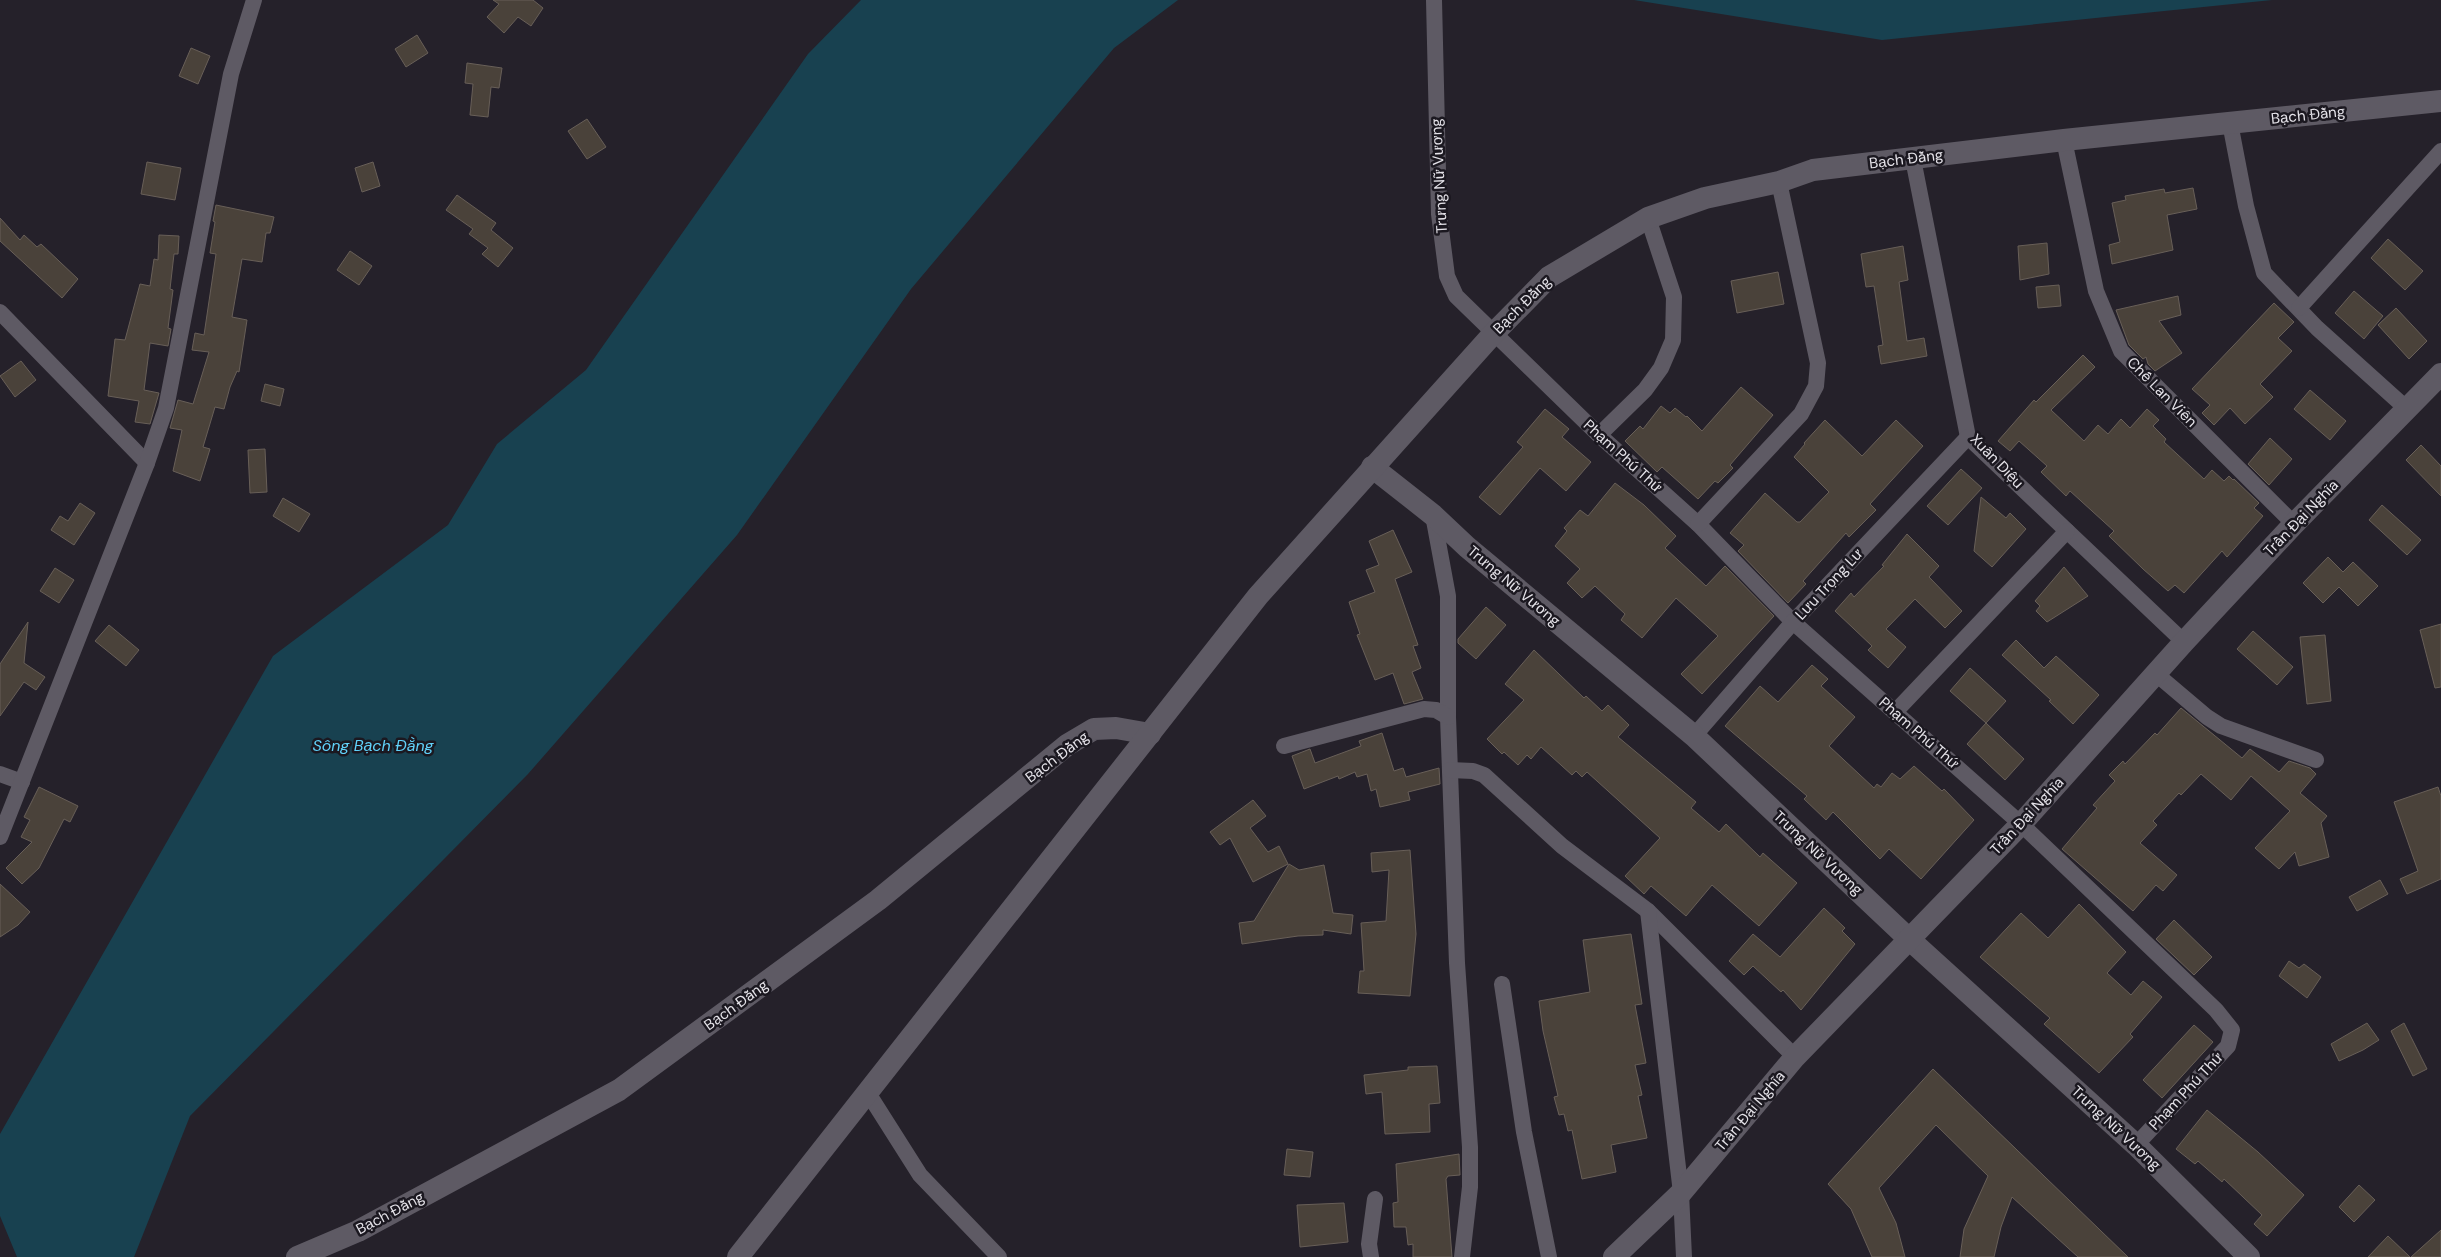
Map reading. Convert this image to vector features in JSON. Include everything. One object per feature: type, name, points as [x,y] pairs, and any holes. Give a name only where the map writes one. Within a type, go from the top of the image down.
[{"type":"street","points":[[0,837],[147,463],[166,408],[231,74],[254,0]]},
{"type":"street","name":"Trưng Nữ Vương","points":[[1434,0],[1439,214],[1447,276],[1456,296],[1493,334]]},
{"type":"street","name":"Bạch Đằng","points":[[738,1257],[1258,596],[1493,334],[1549,277],[1648,218],[1705,198],[1779,182],[1813,170],[2064,140],[2441,101]]},
{"type":"street","points":[[2230,123],[2246,206],[2264,274],[2317,328],[2407,409]]},
{"type":"street","name":"Chế Lan Viên","points":[[2064,140],[2096,291],[2121,351],[2294,524]]},
{"type":"street","points":[[2299,308],[2441,151]]},
{"type":"street","name":"Xuân Diệu","points":[[1913,159],[1968,437],[2184,642]]},
{"type":"street","points":[[1698,524],[1801,414],[1816,386],[1818,363],[1779,182]]},
{"type":"street","points":[[1599,435],[1650,383],[1661,368],[1673,340],[1674,297],[1648,218]]},
{"type":"street","points":[[0,312],[147,463]]},
{"type":"street","name":"Phạm Phú Thứ","points":[[1493,334],[1599,435],[1698,524],[1793,622],[2021,824],[2216,1010],[2232,1030],[2228,1046],[2136,1145]]},
{"type":"street","name":"Trần Đại Nghĩa","points":[[1614,1257],[1681,1192],[1795,1057],[2021,824],[2155,673],[2294,524],[2441,374]]},
{"type":"street","name":"Lưu Trọng Lư","points":[[1694,736],[1793,622],[1968,437]]},
{"type":"street","name":"Trưng Nữ Vương","points":[[1372,467],[1433,515],[1467,547],[1694,736],[1909,939],[2136,1145],[2249,1257]]},
{"type":"street","points":[[1433,515],[1448,596],[1448,717],[1457,963],[1470,1147],[1470,1186],[1462,1257]]},
{"type":"street","points":[[1895,712],[2067,531]]},
{"type":"street","points":[[2155,673],[2207,717],[2221,726],[2316,760]]},
{"type":"street","points":[[1284,746],[1424,709],[1436,710],[1448,717]]},
{"type":"street","name":"Bạch Đằng","points":[[296,1257],[358,1231],[619,1090],[878,900],[1068,746],[1094,729],[1116,728],[1150,734]]},
{"type":"street","points":[[1450,770],[1473,771],[1484,775],[1562,846],[1648,911],[1795,1057]]},
{"type":"street","points":[[0,774],[22,782]]},
{"type":"street","points":[[1648,911],[1681,1192],[1684,1257]]},
{"type":"street","points":[[1502,984],[1524,1132],[1549,1257]]},
{"type":"street","points":[[868,1093],[920,1175],[999,1257]]},
{"type":"street","points":[[1371,1257],[1369,1244],[1375,1199]]},
{"type":"water","name":"Sông Bạch Đằng","points":[[861,0],[1178,0],[1114,48],[911,289],[737,535],[528,774],[190,1116],[134,1257],[17,1257],[0,1216],[0,1134],[273,656],[448,525],[497,444],[586,370],[808,54]]},
{"type":"water","points":[[1634,0],[2272,0],[1882,40]]},
{"type":"building","points":[[493,0],[533,0],[543,8],[531,26],[518,17],[504,33],[487,17],[499,4]]},
{"type":"building","points":[[417,35],[428,53],[406,67],[395,49]]},
{"type":"building","points":[[191,48],[210,56],[198,84],[179,76]]},
{"type":"building","points":[[467,63],[502,68],[499,88],[491,87],[488,117],[470,115],[473,84],[465,83]]},
{"type":"building","points":[[587,119],[606,147],[587,159],[568,131]]},
{"type":"building","points":[[147,162],[181,168],[175,200],[141,194]]},
{"type":"building","points":[[373,162],[380,186],[362,192],[355,168]]},
{"type":"building","points":[[2193,188],[2197,209],[2167,215],[2173,250],[2112,264],[2109,245],[2120,242],[2112,203],[2126,200],[2125,196],[2164,189],[2165,193]]},
{"type":"building","points":[[457,195],[496,223],[491,230],[513,248],[498,267],[482,254],[488,248],[469,234],[473,229],[446,210]]},
{"type":"building","points":[[216,205],[274,217],[270,233],[266,233],[262,262],[242,259],[232,317],[247,320],[239,372],[237,371],[230,387],[224,409],[215,407],[203,447],[210,449],[200,481],[173,471],[182,430],[170,428],[178,400],[193,404],[209,352],[192,350],[195,333],[204,335],[216,254],[210,253]]},
{"type":"building","points":[[0,218],[20,240],[24,235],[37,247],[41,244],[78,279],[62,298],[0,241]]},
{"type":"building","points":[[159,235],[179,236],[178,254],[174,254],[170,289],[173,290],[168,328],[171,329],[168,346],[150,343],[144,390],[159,393],[150,424],[135,422],[139,401],[108,396],[115,339],[125,340],[140,284],[150,286],[154,259],[158,260]]},
{"type":"building","points":[[2388,239],[2423,271],[2405,290],[2371,258]]},
{"type":"building","points":[[2047,243],[2049,274],[2020,280],[2018,246]]},
{"type":"building","points":[[1903,246],[1908,280],[1899,282],[1907,341],[1924,338],[1927,356],[1881,364],[1878,346],[1883,345],[1874,286],[1866,287],[1861,254]]},
{"type":"building","points":[[350,251],[372,266],[359,285],[337,270]]},
{"type":"building","points":[[1778,272],[1784,304],[1737,313],[1731,281]]},
{"type":"building","points":[[2059,285],[2061,306],[2038,308],[2036,287]]},
{"type":"building","points":[[2354,291],[2383,316],[2364,339],[2335,313]]},
{"type":"building","points":[[2178,296],[2181,315],[2159,321],[2182,353],[2155,371],[2148,364],[2146,357],[2143,359],[2129,345],[2116,310]]},
{"type":"building","points":[[2274,303],[2294,322],[2278,338],[2292,351],[2260,384],[2273,397],[2245,424],[2230,408],[2214,425],[2202,413],[2210,405],[2192,389]]},
{"type":"building","points":[[2396,308],[2427,341],[2409,359],[2378,325]]},
{"type":"building","points":[[2083,355],[2095,367],[2051,410],[2084,441],[2098,425],[2108,434],[2121,419],[2130,428],[2147,409],[2159,420],[2153,426],[2166,439],[2164,442],[2204,479],[2212,470],[2224,481],[2229,476],[2259,503],[2254,508],[2263,516],[2227,557],[2222,551],[2184,593],[2175,585],[2168,591],[2143,569],[2109,536],[2114,531],[2070,491],[2066,496],[2041,472],[2047,466],[2019,441],[2010,451],[1998,441],[2034,400],[2036,402]]},
{"type":"building","points":[[21,361],[36,380],[15,397],[0,376]]},
{"type":"building","points":[[265,384],[284,389],[280,406],[261,401]]},
{"type":"building","points":[[1741,387],[1773,415],[1730,465],[1733,468],[1718,483],[1715,481],[1698,499],[1662,467],[1657,472],[1625,441],[1640,426],[1643,429],[1661,406],[1670,413],[1675,408],[1687,416],[1702,431]]},
{"type":"building","points":[[2310,390],[2346,421],[2330,440],[2294,409]]},
{"type":"building","points":[[1545,409],[1569,429],[1562,437],[1591,462],[1566,491],[1540,468],[1500,515],[1479,497],[1523,447],[1517,442]]},
{"type":"building","points":[[1825,420],[1862,456],[1896,420],[1923,446],[1870,504],[1876,510],[1849,537],[1846,533],[1803,581],[1806,584],[1788,603],[1738,551],[1744,545],[1730,533],[1765,493],[1797,522],[1800,522],[1829,492],[1794,457]]},
{"type":"building","points":[[2270,438],[2292,459],[2269,485],[2248,464]]},
{"type":"building","points":[[2421,445],[2441,466],[2441,496],[2406,460]]},
{"type":"building","points":[[265,449],[267,492],[250,493],[248,450]]},
{"type":"building","points":[[1961,469],[1982,488],[1948,525],[1927,506]]},
{"type":"building","points":[[1615,483],[1644,505],[1676,536],[1665,548],[1706,586],[1725,566],[1774,616],[1702,694],[1681,674],[1718,636],[1676,598],[1642,638],[1621,620],[1625,614],[1595,586],[1582,598],[1567,583],[1580,569],[1555,546],[1567,531],[1564,528],[1580,510],[1588,516]]},
{"type":"building","points":[[1981,497],[2006,518],[2010,513],[2026,529],[1992,567],[1974,551]]},
{"type":"building","points":[[283,498],[310,514],[299,532],[273,516]]},
{"type":"building","points":[[80,503],[95,513],[74,545],[51,530],[60,516],[68,521]]},
{"type":"building","points":[[2382,505],[2421,540],[2407,555],[2369,520]]},
{"type":"building","points":[[1393,530],[1412,572],[1395,579],[1418,645],[1413,646],[1421,668],[1412,672],[1423,699],[1404,704],[1393,673],[1375,680],[1357,635],[1360,634],[1349,602],[1375,592],[1366,570],[1379,565],[1369,541]]},
{"type":"building","points":[[1907,534],[1939,566],[1929,577],[1962,611],[1945,628],[1915,599],[1886,629],[1906,647],[1888,668],[1868,650],[1872,646],[1835,611],[1851,593],[1854,597],[1884,566],[1882,565]]},
{"type":"building","points":[[2328,557],[2343,572],[2353,562],[2378,586],[2358,606],[2339,587],[2323,603],[2303,583]]},
{"type":"building","points":[[2064,567],[2088,596],[2047,622],[2036,611],[2040,606],[2035,601]]},
{"type":"building","points":[[55,568],[74,580],[59,603],[40,591]]},
{"type":"building","points":[[1486,607],[1506,625],[1476,659],[1458,643],[1458,639]]},
{"type":"building","points":[[28,622],[24,663],[45,677],[36,690],[24,682],[0,716],[0,664]]},
{"type":"building","points":[[2441,624],[2441,687],[2435,688],[2420,630]]},
{"type":"building","points":[[109,625],[139,650],[126,666],[95,641]]},
{"type":"building","points":[[2253,631],[2293,667],[2277,685],[2237,649]]},
{"type":"building","points":[[2325,635],[2331,701],[2307,704],[2300,637]]},
{"type":"building","points":[[2016,640],[2044,668],[2056,656],[2099,695],[2073,724],[2049,701],[2051,700],[2002,655]]},
{"type":"building","points":[[1534,650],[1584,698],[1586,696],[1602,711],[1608,705],[1629,725],[1618,737],[1696,802],[1691,808],[1719,832],[1726,824],[1760,857],[1763,853],[1797,883],[1759,926],[1712,885],[1686,916],[1651,886],[1644,894],[1625,876],[1660,838],[1587,772],[1582,777],[1576,771],[1572,775],[1541,747],[1531,759],[1527,755],[1518,765],[1504,752],[1502,754],[1487,739],[1524,700],[1505,684]]},
{"type":"building","points":[[1812,665],[1828,679],[1821,686],[1855,717],[1829,746],[1874,788],[1877,784],[1881,787],[1892,773],[1900,779],[1914,766],[1942,791],[1944,789],[1974,820],[1921,879],[1889,849],[1880,859],[1833,812],[1826,820],[1804,799],[1807,796],[1725,726],[1760,686],[1778,702]]},
{"type":"building","points":[[1970,668],[2006,701],[1986,723],[1950,691]]},
{"type":"building","points":[[2181,708],[2242,758],[2250,749],[2279,772],[2289,761],[2310,768],[2316,774],[2300,793],[2327,816],[2321,823],[2329,857],[2299,866],[2295,852],[2279,869],[2255,848],[2290,811],[2251,776],[2231,800],[2201,774],[2181,795],[2179,793],[2153,821],[2157,825],[2140,843],[2177,875],[2163,891],[2156,885],[2133,911],[2062,849],[2097,808],[2093,805],[2115,781],[2109,775],[2123,761],[2125,764],[2155,733],[2157,735]]},
{"type":"building","points":[[1986,723],[2024,759],[2005,780],[1967,744]]},
{"type":"building","points":[[1382,733],[1394,771],[1403,768],[1406,777],[1439,768],[1440,784],[1408,792],[1410,800],[1380,807],[1376,789],[1371,791],[1367,774],[1357,777],[1355,772],[1339,779],[1338,776],[1304,789],[1292,756],[1310,749],[1315,763],[1361,746],[1359,741]]},
{"type":"building","points":[[39,787],[78,806],[70,822],[64,819],[39,868],[22,884],[6,868],[32,842],[21,837],[30,820],[24,817]]},
{"type":"building","points":[[2438,787],[2441,796],[2441,879],[2407,894],[2400,879],[2418,871],[2394,802]]},
{"type":"building","points":[[1253,800],[1266,816],[1250,828],[1268,852],[1279,846],[1288,864],[1253,882],[1230,838],[1220,845],[1210,832]]},
{"type":"building","points":[[1410,850],[1416,934],[1410,996],[1358,993],[1360,971],[1364,971],[1361,923],[1386,921],[1389,870],[1372,872],[1371,853]]},
{"type":"building","points":[[1289,864],[1299,870],[1324,865],[1333,913],[1353,915],[1351,934],[1323,930],[1323,935],[1298,936],[1242,944],[1239,923],[1254,921]]},
{"type":"building","points":[[2380,880],[2388,894],[2357,911],[2349,897]]},
{"type":"building","points":[[0,884],[30,912],[18,925],[0,937]]},
{"type":"building","points":[[2079,904],[2126,952],[2107,973],[2131,995],[2143,981],[2162,997],[2130,1034],[2133,1037],[2099,1073],[2044,1024],[2050,1018],[1980,957],[2021,913],[2048,938]]},
{"type":"building","points":[[1824,908],[1845,928],[1842,931],[1855,944],[1801,1010],[1783,990],[1781,992],[1753,966],[1744,975],[1729,961],[1753,934],[1780,957]]},
{"type":"building","points":[[2174,920],[2212,957],[2194,975],[2156,939]]},
{"type":"building","points":[[1631,934],[1642,1004],[1635,1005],[1646,1063],[1635,1065],[1642,1095],[1638,1096],[1647,1138],[1611,1145],[1616,1172],[1582,1179],[1572,1130],[1568,1131],[1564,1114],[1559,1115],[1554,1097],[1558,1096],[1543,1031],[1539,1001],[1590,992],[1583,940]]},
{"type":"building","points":[[2289,961],[2299,968],[2304,964],[2321,977],[2307,998],[2279,976]]},
{"type":"building","points":[[2367,1023],[2379,1040],[2339,1061],[2331,1044]]},
{"type":"building","points":[[2404,1023],[2427,1069],[2413,1076],[2391,1031]]},
{"type":"building","points":[[2194,1025],[2213,1042],[2162,1098],[2143,1080]]},
{"type":"building","points":[[1437,1066],[1440,1103],[1429,1104],[1430,1132],[1385,1134],[1382,1092],[1366,1094],[1364,1075],[1408,1070],[1408,1067]]},
{"type":"building","points":[[1933,1069],[2128,1257],[2078,1257],[2012,1197],[2001,1227],[1994,1257],[1960,1257],[1964,1229],[1988,1176],[1936,1125],[1879,1188],[1896,1223],[1905,1257],[1872,1257],[1851,1209],[1828,1184]]},
{"type":"building","points":[[2207,1110],[2258,1152],[2304,1195],[2267,1236],[2254,1224],[2262,1215],[2224,1179],[2222,1182],[2198,1161],[2195,1164],[2176,1149]]},
{"type":"building","points":[[1287,1149],[1313,1152],[1310,1177],[1284,1175]]},
{"type":"building","points":[[1459,1154],[1460,1175],[1448,1176],[1446,1179],[1452,1257],[1413,1257],[1413,1244],[1408,1245],[1406,1227],[1394,1227],[1393,1203],[1398,1202],[1396,1164]]},
{"type":"building","points":[[2359,1185],[2375,1200],[2354,1222],[2339,1207]]},
{"type":"building","points":[[1344,1203],[1348,1242],[1300,1247],[1297,1205]]},
{"type":"building","points":[[2441,1230],[2441,1257],[2411,1257]]},
{"type":"building","points":[[2388,1236],[2410,1257],[2368,1257]]}]
